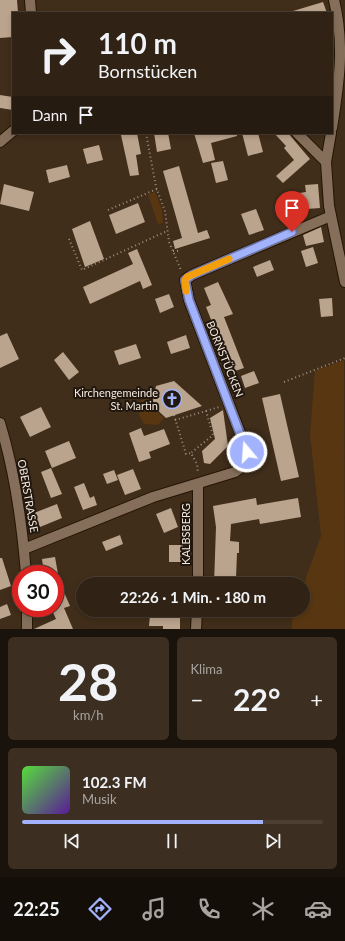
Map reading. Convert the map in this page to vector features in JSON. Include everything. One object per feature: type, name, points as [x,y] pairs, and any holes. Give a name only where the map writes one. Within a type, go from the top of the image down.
[{"type":"street","points":[[30,0],[31,12]]},
{"type":"street","points":[[333,123],[343,74],[342,41],[334,0]]},
{"type":"street","points":[[0,142],[12,132]]},
{"type":"street","points":[[298,134],[326,162]]},
{"type":"street","points":[[331,134],[326,162],[331,216],[345,282]]},
{"type":"street","points":[[185,280],[192,275],[331,216]]},
{"type":"street","name":"BORNSTÜCKEN","points":[[24,549],[153,497],[235,472],[243,466],[247,459],[247,452],[189,300],[185,280]]},
{"type":"street","name":"OBERSTRASSE","points":[[0,423],[12,472],[25,565]]},
{"type":"street","name":"KALBSBERG","points":[[198,484],[198,577]]},
{"type":"street","points":[[27,629],[28,617]]},
{"type":"street","points":[[196,629],[197,617]]},
{"type":"path","points":[[146,134],[157,189],[165,211],[169,242],[185,280]]},
{"type":"path","points":[[108,210],[157,189]]},
{"type":"path","points":[[69,239],[82,270],[167,231]]},
{"type":"path","points":[[173,251],[181,251]]},
{"type":"path","points":[[284,382],[345,358]]},
{"type":"path","points":[[175,420],[221,406]]},
{"type":"path","points":[[174,415],[186,454],[191,453],[213,435],[206,411]]},
{"type":"path","points":[[191,453],[197,464],[198,484]]},
{"type":"shaded area","points":[[155,192],[162,210],[163,223],[158,224],[148,195]]},
{"type":"shaded area","points":[[344,360],[345,629],[292,629],[292,617],[310,617],[310,577],[306,577],[321,536],[310,434],[315,371]]},
{"type":"shaded area","points":[[151,397],[150,405],[164,418],[158,425],[144,424],[139,415],[139,401]]},
{"type":"building","points":[[0,0],[17,0],[18,12],[12,12],[12,37],[0,38]]},
{"type":"building","points":[[323,2],[327,12],[294,12]]},
{"type":"building","points":[[0,95],[12,97],[12,110],[0,108]]},
{"type":"building","points":[[137,134],[141,154],[136,155],[139,175],[130,176],[121,135]]},
{"type":"building","points":[[154,134],[168,134],[171,149],[157,152]]},
{"type":"building","points":[[194,134],[237,134],[237,136],[211,143],[215,160],[203,163]]},
{"type":"building","points":[[242,134],[258,134],[263,152],[248,156]]},
{"type":"building","points":[[275,134],[289,134],[310,159],[283,183],[276,176],[294,160],[284,148],[286,146]]},
{"type":"building","points":[[99,145],[103,160],[87,164],[83,149]]},
{"type":"building","points":[[223,161],[228,180],[216,183],[211,163]]},
{"type":"building","points":[[67,165],[70,177],[49,183],[46,170]]},
{"type":"building","points":[[179,166],[198,233],[207,230],[210,238],[175,249],[173,241],[182,238],[163,171]]},
{"type":"building","points":[[4,184],[34,192],[29,211],[0,204]]},
{"type":"building","points":[[318,184],[320,208],[307,209],[306,203],[300,203],[299,193],[306,192],[305,185]]},
{"type":"building","points":[[138,203],[145,222],[116,234],[109,215]]},
{"type":"building","points":[[256,209],[264,230],[249,235],[241,214]]},
{"type":"building","points":[[90,221],[104,259],[85,267],[72,229]]},
{"type":"building","points":[[321,227],[324,242],[306,246],[303,235]]},
{"type":"building","points":[[313,247],[318,263],[306,267],[301,251]]},
{"type":"building","points":[[137,249],[152,285],[143,289],[140,281],[90,304],[83,287],[133,264],[128,253]]},
{"type":"building","points":[[270,260],[274,270],[257,277],[253,267]]},
{"type":"building","points":[[218,282],[233,314],[224,317],[244,368],[232,372],[206,307],[211,305],[204,288]]},
{"type":"building","points":[[169,294],[174,307],[160,313],[155,299]]},
{"type":"building","points":[[332,298],[333,316],[321,317],[319,299]]},
{"type":"building","points":[[7,333],[19,359],[0,368],[0,336]]},
{"type":"building","points":[[186,335],[190,348],[171,354],[167,342]]},
{"type":"building","points":[[136,344],[141,358],[119,365],[114,351]]},
{"type":"building","points":[[63,352],[79,372],[69,380],[54,360]]},
{"type":"building","points":[[254,371],[259,383],[245,388],[241,376]]},
{"type":"building","name":"Kirchengemeinde St. Martin","points":[[174,381],[202,406],[166,418],[152,405],[156,386]]},
{"type":"building","points":[[280,394],[299,477],[281,481],[262,398]]},
{"type":"building","points":[[41,407],[51,427],[30,437],[20,417]]},
{"type":"building","points":[[223,410],[228,446],[210,464],[204,463],[202,451],[215,439],[210,418]]},
{"type":"building","points":[[141,428],[144,436],[164,429],[170,444],[149,452],[151,458],[139,462],[129,433]]},
{"type":"building","points":[[69,441],[76,458],[52,468],[45,451]]},
{"type":"building","points":[[51,468],[62,494],[51,498],[41,472]]},
{"type":"building","points":[[133,469],[141,489],[125,495],[117,475]]},
{"type":"building","points":[[114,470],[118,480],[107,484],[103,474]]},
{"type":"building","points":[[84,483],[90,498],[94,496],[97,505],[83,510],[74,487]]},
{"type":"building","points":[[256,498],[257,505],[298,498],[301,517],[260,524],[259,519],[231,524],[230,541],[239,542],[236,577],[214,577],[216,527],[213,506]]},
{"type":"building","points":[[57,504],[62,518],[40,527],[34,513]]},
{"type":"building","points":[[171,508],[178,527],[164,533],[156,514]]},
{"type":"building","points":[[120,535],[123,544],[106,551],[102,542]]},
{"type":"building","points":[[169,545],[183,545],[183,562],[169,562]]},
{"type":"building","points":[[55,557],[56,565],[43,565],[42,559]]},
{"type":"building","points":[[0,558],[2,558],[11,586],[0,590]]},
{"type":"building","points":[[64,592],[70,606],[64,608]]},
{"type":"building","points":[[7,604],[11,615],[0,619],[0,607]]},
{"type":"building","points":[[64,608],[73,629],[34,629],[56,619],[55,617],[64,617]]},
{"type":"building","points":[[150,617],[180,617],[180,629],[163,629],[163,626],[149,626]]},
{"type":"slow traffic","points":[[186,291],[185,280],[187,277],[229,259]]},
{"type":"place","name":"Kirchengemeinde St. Martin","points":[[172,399]]},
{"type":"route","points":[[247,452],[189,300],[185,280],[187,277],[292,232]]}]
